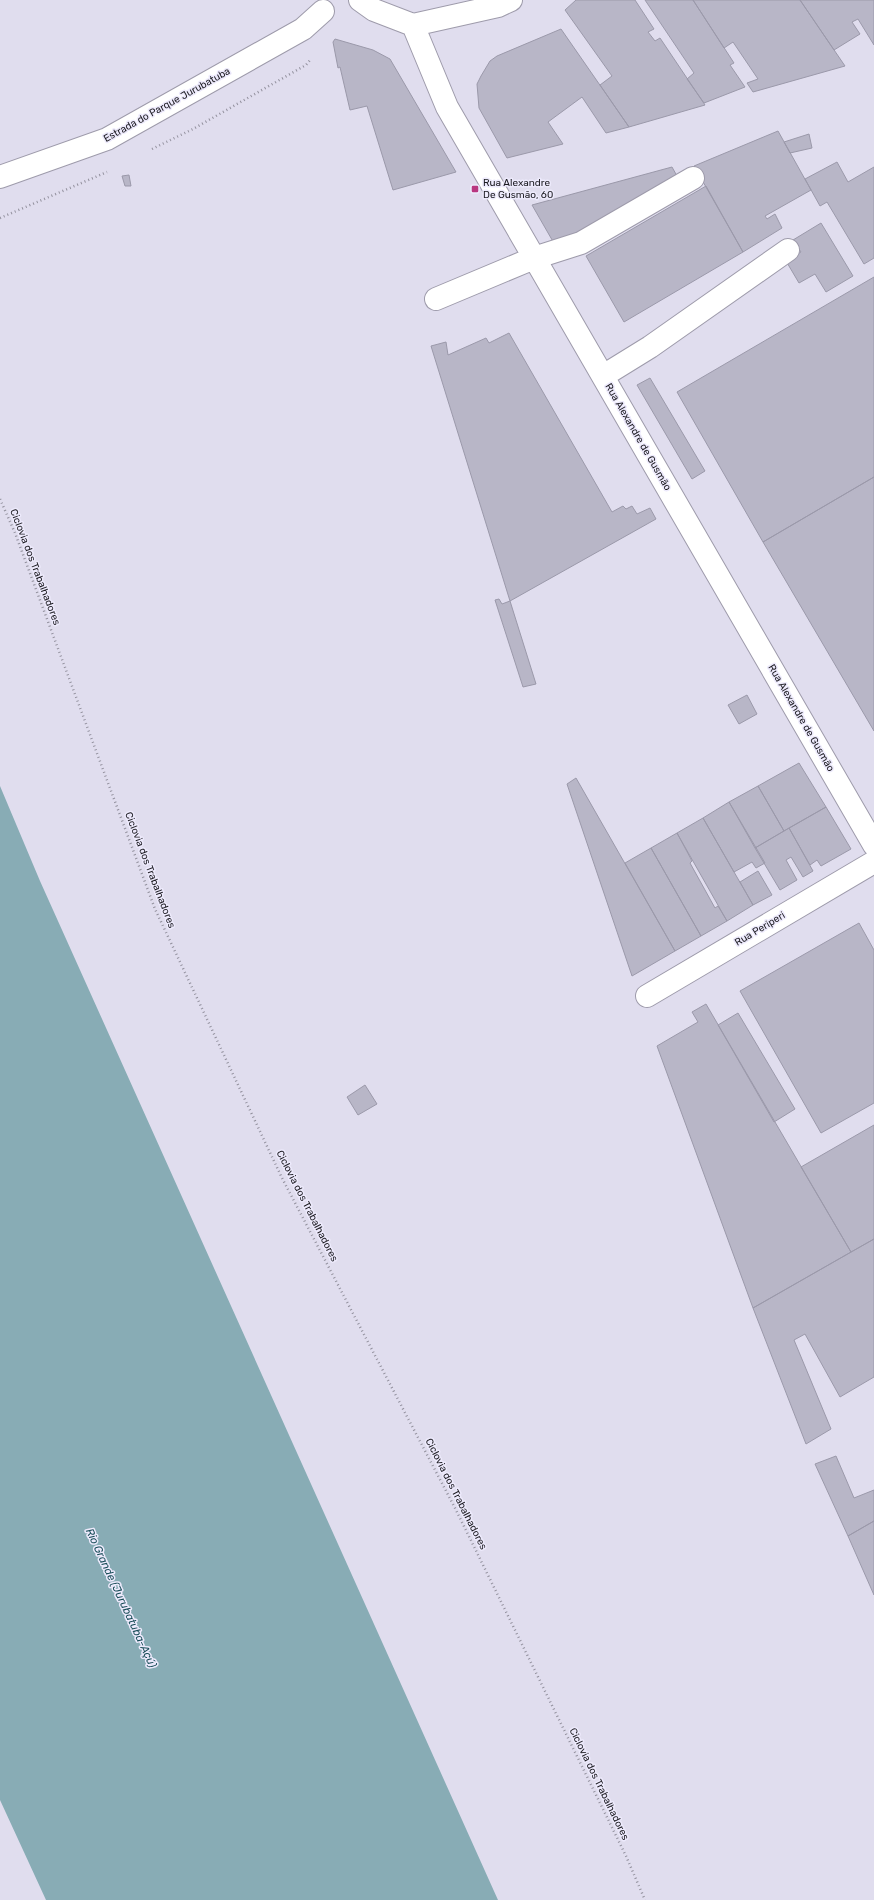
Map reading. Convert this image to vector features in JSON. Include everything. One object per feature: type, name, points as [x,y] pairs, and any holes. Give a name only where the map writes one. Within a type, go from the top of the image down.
[{"type":"street","points":[[360,0],[374,10],[413,25],[498,6],[511,0]]},
{"type":"street","name":"Estrada do Parque Jurubatuba","points":[[0,177],[107,139],[303,29],[323,10]]},
{"type":"street","name":"Rua Alexandre de Gusmão","points":[[413,25],[447,107],[874,845]]},
{"type":"street","points":[[436,299],[534,258],[581,243],[693,178]]},
{"type":"street","points":[[603,376],[650,348],[788,250]]},
{"type":"street","name":"Rua Periperi","points":[[647,996],[874,862]]},
{"type":"path","name":"Ciclovia dos Trabalhadores","points":[[0,499],[15,533],[155,909],[282,1178],[456,1510],[626,1856],[645,1900]]},
{"type":"water","name":"Rio Grande (Jurubatuba-Açú)","points":[[0,786],[40,881],[498,1900],[46,1900],[0,1800]]},
{"type":"building","points":[[576,0],[635,0],[654,29],[648,32],[655,41],[660,38],[705,105],[629,127],[600,85],[612,76],[565,10]]},
{"type":"building","points":[[645,0],[693,0],[734,63],[730,65],[745,87],[704,103],[687,79],[694,73]]},
{"type":"building","points":[[693,0],[800,0],[845,66],[753,92],[747,83],[758,79],[733,42],[724,48]]},
{"type":"building","points":[[800,0],[874,0],[874,45],[858,19],[852,22],[860,34],[834,50]]},
{"type":"building","points":[[561,29],[629,127],[606,133],[582,97],[548,122],[563,144],[507,158],[479,108],[477,84],[490,61],[497,56]]},
{"type":"building","points":[[335,39],[373,50],[390,59],[456,172],[393,190],[367,106],[350,110],[340,67],[338,68],[333,42]]},
{"type":"building","points":[[778,131],[811,190],[765,216],[767,219],[775,214],[782,228],[743,252],[694,166]]},
{"type":"building","points":[[809,134],[812,148],[790,153],[784,142]]},
{"type":"building","points":[[837,162],[848,182],[874,167],[874,258],[864,264],[827,202],[820,206],[805,179]]},
{"type":"building","points":[[672,167],[677,176],[555,245],[532,205]]},
{"type":"building","points":[[129,175],[131,186],[125,186],[122,176]]},
{"type":"building","points":[[706,186],[743,252],[624,322],[586,256]]},
{"type":"building","points":[[821,223],[853,276],[826,292],[815,274],[799,283],[786,261],[801,252],[793,240]]},
{"type":"building","points":[[874,277],[874,477],[763,542],[677,392]]},
{"type":"building","points":[[509,333],[612,512],[623,506],[626,509],[632,506],[637,514],[650,508],[656,519],[510,601],[431,346],[446,342],[448,355],[486,338],[489,343]]},
{"type":"building","points":[[650,378],[705,471],[692,479],[637,385]]},
{"type":"building","points":[[874,477],[874,731],[763,542]]},
{"type":"building","points":[[499,599],[502,604],[510,601],[536,684],[523,687],[495,600]]},
{"type":"building","points":[[747,695],[757,714],[739,724],[728,705]]},
{"type":"building","points":[[799,763],[826,807],[784,831],[758,786]]},
{"type":"building","points":[[576,778],[675,951],[632,976],[567,784]]},
{"type":"building","points":[[758,786],[784,831],[755,848],[729,802]]},
{"type":"building","points":[[729,802],[765,863],[756,868],[752,862],[734,872],[703,818]]},
{"type":"building","points":[[826,807],[851,849],[821,866],[817,860],[810,865],[789,828]]},
{"type":"building","points":[[703,818],[753,905],[727,921],[677,833]]},
{"type":"building","points":[[789,828],[813,871],[803,877],[791,857],[786,860],[797,880],[780,890],[755,848]]},
{"type":"building","points":[[677,833],[692,861],[690,863],[715,908],[718,906],[727,921],[701,936],[651,848]]},
{"type":"building","points":[[651,848],[701,936],[675,951],[625,863]]},
{"type":"building","points":[[758,871],[772,895],[753,905],[740,882]]},
{"type":"building","points":[[859,923],[874,950],[874,1103],[821,1133],[740,991]]},
{"type":"building","points":[[706,1004],[851,1252],[753,1308],[657,1046],[698,1022],[692,1012]]},
{"type":"building","points":[[738,1013],[795,1109],[774,1122],[718,1025]]},
{"type":"building","points":[[365,1085],[377,1104],[358,1115],[347,1097]]},
{"type":"building","points":[[874,1125],[874,1239],[851,1252],[801,1167]]},
{"type":"building","points":[[874,1239],[874,1377],[840,1397],[805,1334],[794,1340],[831,1429],[806,1444],[753,1308]]},
{"type":"building","points":[[836,1456],[854,1498],[874,1490],[874,1521],[848,1536],[815,1464]]},
{"type":"building","points":[[874,1521],[874,1595],[848,1536]]},
{"type":"place","name":"Rua Alexandre De Gusmão, 60","points":[[475,189]]}]
